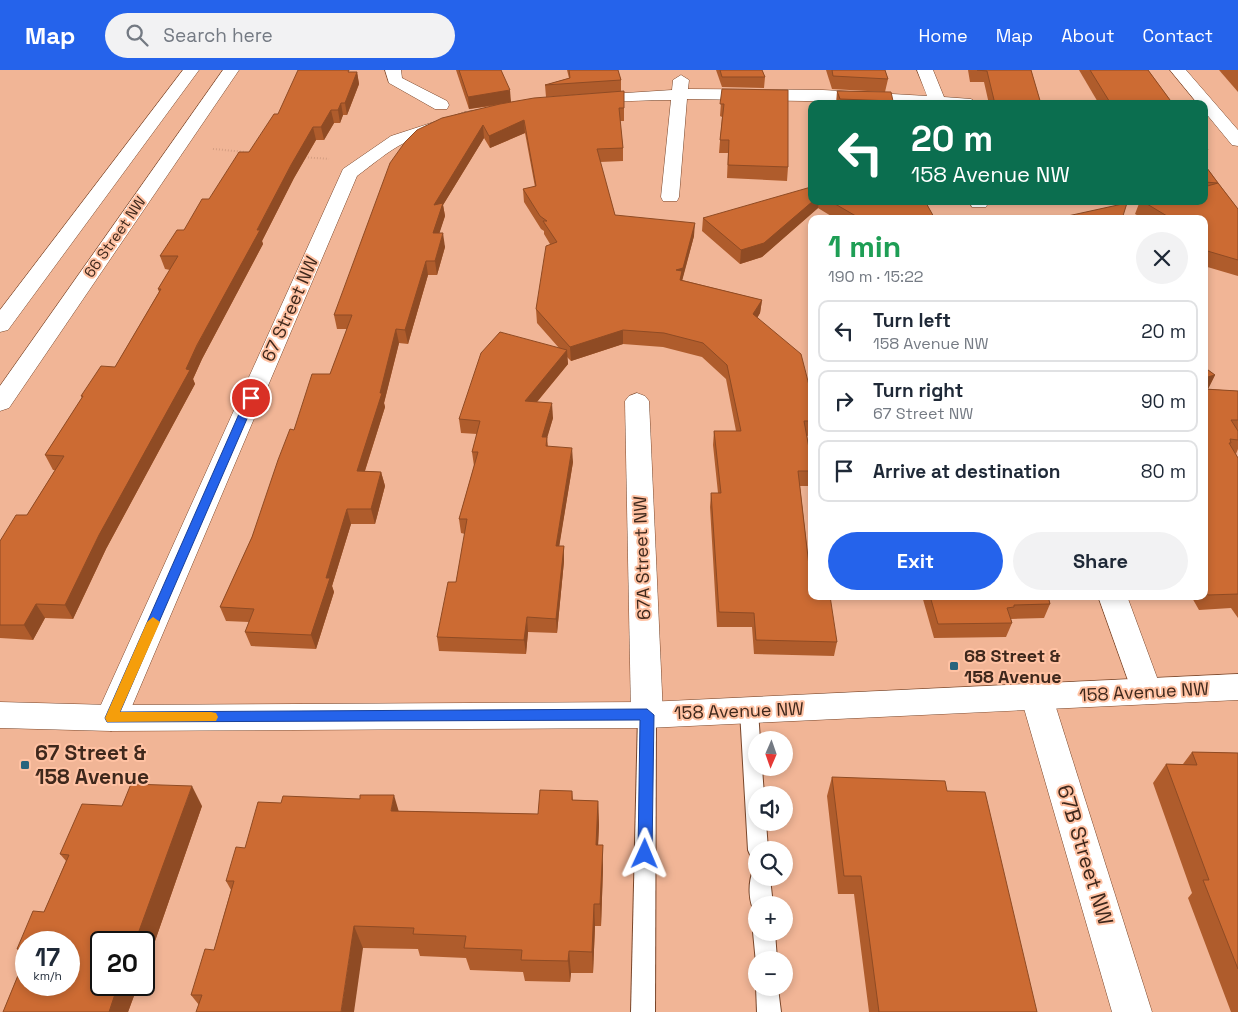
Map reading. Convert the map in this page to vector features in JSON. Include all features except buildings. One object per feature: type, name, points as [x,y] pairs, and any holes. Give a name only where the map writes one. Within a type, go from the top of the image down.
[{"type":"street","points":[[0,325],[192,70]]},
{"type":"street","name":"66 Street NW","points":[[0,403],[231,70]]},
{"type":"street","name":"67 Street NW","points":[[111,718],[349,173],[357,161],[377,141],[394,128],[448,102],[395,80],[393,70]]},
{"type":"street","points":[[925,70],[938,100]]},
{"type":"street","points":[[1178,70],[1200,100]]},
{"type":"street","points":[[662,79],[761,84],[919,100]]},
{"type":"street","points":[[670,197],[681,80]]},
{"type":"street","points":[[1209,113],[1238,112]]},
{"type":"street","points":[[1209,113],[1238,141]]},
{"type":"street","name":"67A Street NW","points":[[637,401],[647,715]]},
{"type":"street","points":[[1113,600],[1146,691]]},
{"type":"street","name":"158 Avenue NW","points":[[0,716],[111,718],[647,715],[749,712],[1238,687]]},
{"type":"street","name":"67B Street NW","points":[[1037,698],[1132,1012]]},
{"type":"lane","points":[[749,712],[754,786]]},
{"type":"lane","points":[[643,1012],[647,715]]},
{"type":"lane","points":[[768,996],[769,1012]]},
{"type":"path","points":[[213,150],[251,153]]},
{"type":"path","points":[[299,156],[357,161]]},
{"type":"slow traffic","points":[[153,622],[111,718],[211,717]]},
{"type":"place","name":"68 Street & 158 Avenue","points":[[954,666]]},
{"type":"place","name":"67 Street & 158 Avenue","points":[[25,765]]},
{"type":"route","points":[[251,398],[111,718],[647,715],[645,854]]}]
